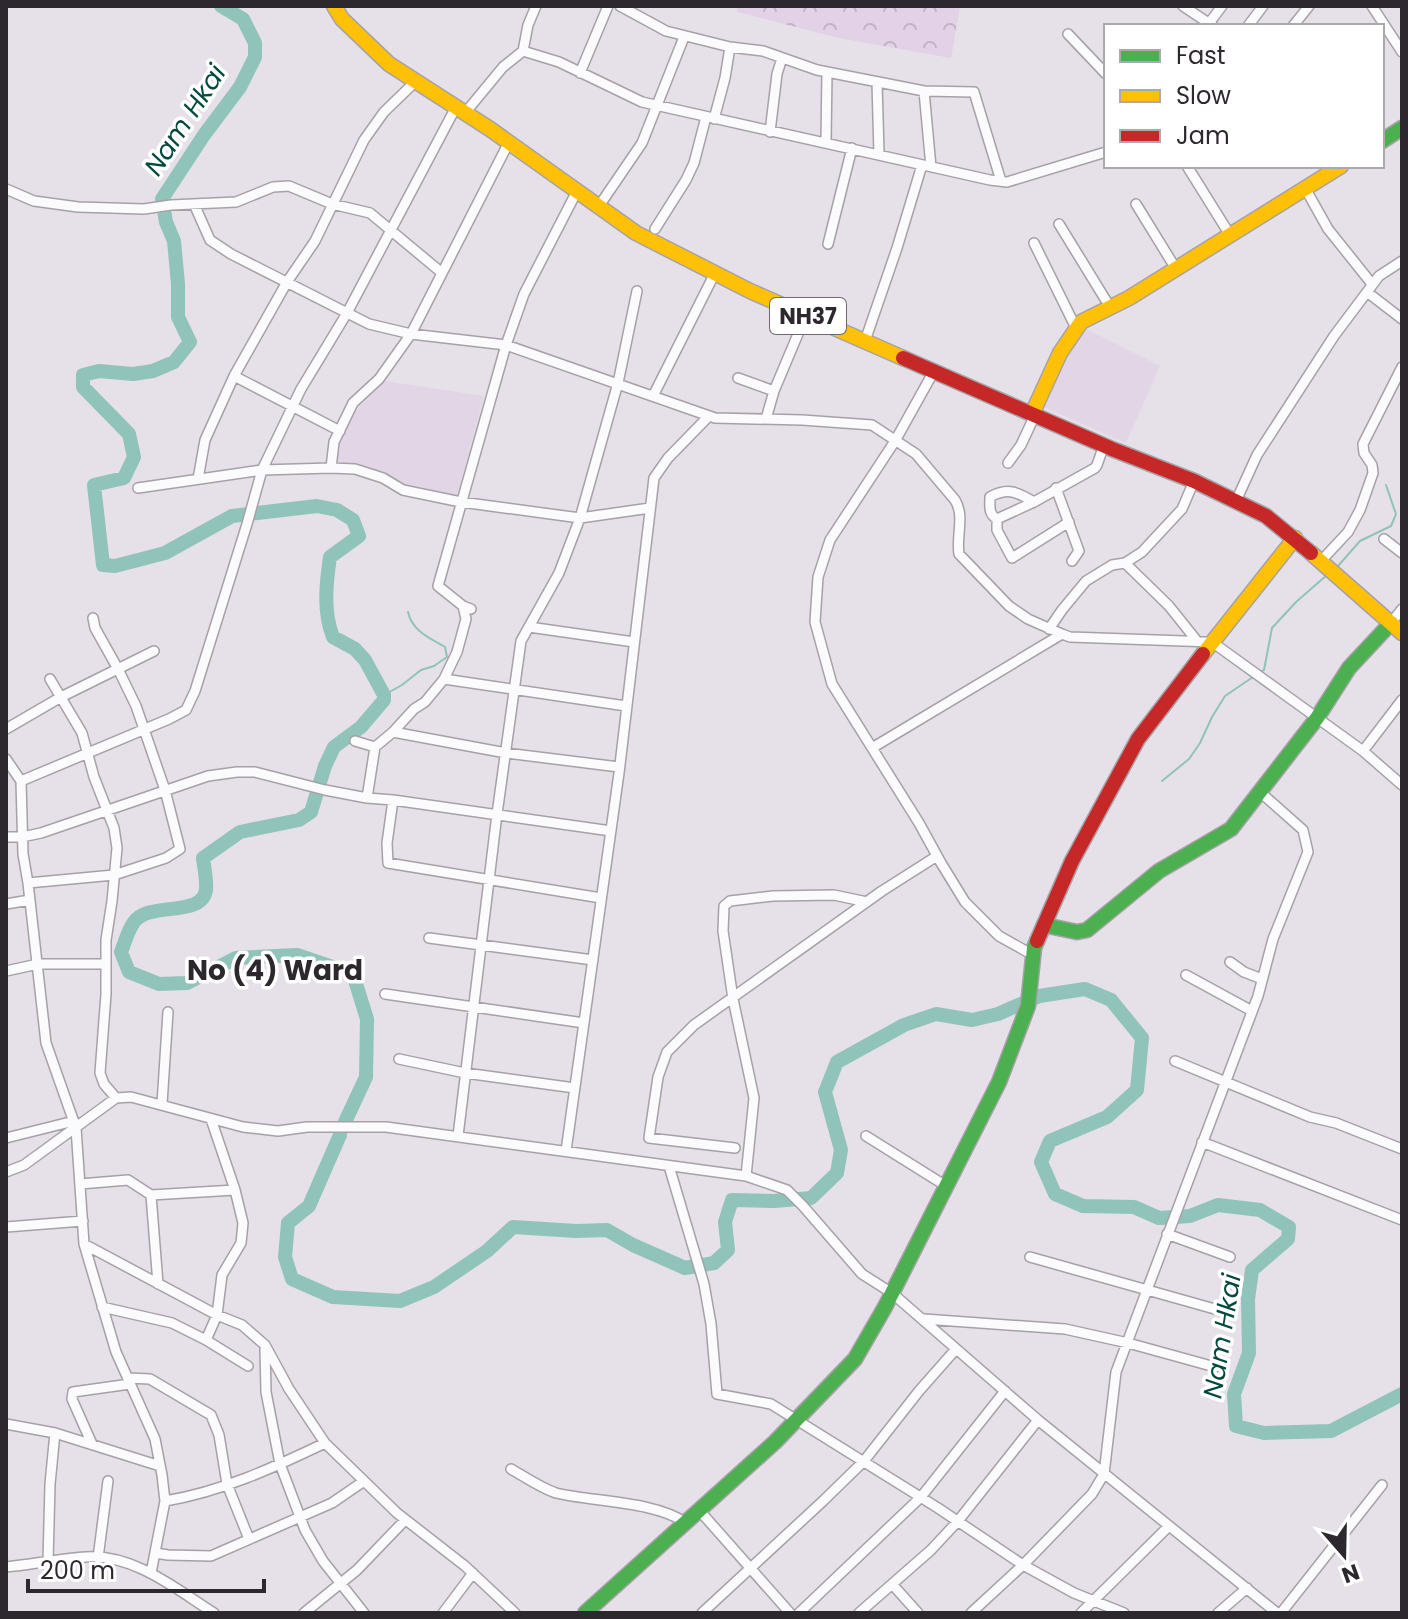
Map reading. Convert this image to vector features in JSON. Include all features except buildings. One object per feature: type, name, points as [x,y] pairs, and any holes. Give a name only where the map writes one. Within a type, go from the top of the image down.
[{"type":"main road","name":"NH37","points":[[334,6],[342,19],[389,64],[509,142],[636,233],[806,315],[1194,481],[1266,516],[1396,628]]},
{"type":"main road","points":[[1384,140],[1402,128]]},
{"type":"main road","points":[[1033,414],[1076,328],[1088,318],[1129,298],[1338,168]]},
{"type":"main road","points":[[585,1613],[775,1442],[855,1359],[999,1082],[1029,1000],[1034,948],[1072,861],[1138,739],[1204,641],[1295,538]]},
{"type":"main road","points":[[1044,925],[1077,932],[1087,930],[1159,871],[1231,829],[1317,718],[1349,668],[1396,628]]},
{"type":"street","points":[[21,781],[186,710],[195,691],[262,470],[292,407],[460,110],[523,51],[528,25],[536,6]]},
{"type":"street","points":[[580,73],[608,6]]},
{"type":"street","points":[[620,6],[666,31],[684,37],[763,51],[827,72],[924,91],[974,92],[1001,181]]},
{"type":"street","points":[[1211,24],[1222,6]]},
{"type":"street","points":[[1250,24],[1263,6]]},
{"type":"street","points":[[1295,24],[1309,6]]},
{"type":"street","points":[[1372,6],[1384,24]]},
{"type":"street","points":[[1186,7],[1209,24]]},
{"type":"street","points":[[1384,24],[1402,52]]},
{"type":"street","points":[[1068,34],[1104,72]]},
{"type":"street","points":[[599,206],[642,143],[684,37]]},
{"type":"street","points":[[655,229],[690,172],[725,78],[730,47]]},
{"type":"street","points":[[523,51],[559,62],[642,102],[990,180],[1007,182],[1104,153]]},
{"type":"street","points":[[770,132],[782,58]]},
{"type":"street","points":[[826,142],[827,72]]},
{"type":"street","points":[[198,479],[205,440],[234,376],[287,282],[315,241],[364,140],[384,112],[416,81]]},
{"type":"street","points":[[877,82],[879,154]]},
{"type":"street","points":[[865,341],[926,166],[924,91]]},
{"type":"street","points":[[331,468],[334,442],[353,403],[379,379],[411,334],[509,142]]},
{"type":"street","points":[[828,244],[852,148]]},
{"type":"street","points":[[1188,168],[1230,235]]},
{"type":"street","points":[[6,189],[34,201],[78,207],[144,209],[236,202],[273,187],[289,186],[332,204],[370,213],[442,273]]},
{"type":"street","points":[[1305,188],[1328,229],[1370,288],[1402,319]]},
{"type":"street","points":[[367,798],[375,747],[425,702],[444,679],[457,652],[467,608],[438,586],[506,345],[524,294],[577,191]]},
{"type":"street","points":[[194,204],[210,240],[231,254],[369,324],[411,334],[506,345],[715,418],[872,425],[916,454],[959,506],[959,554],[1009,606],[1028,619],[1070,637],[1204,641]]},
{"type":"street","points":[[1136,204],[1176,269]]},
{"type":"street","points":[[1059,224],[1110,307]]},
{"type":"street","points":[[1034,243],[1076,328]]},
{"type":"street","points":[[1236,501],[1257,455],[1334,336],[1379,276],[1402,261]]},
{"type":"street","points":[[653,396],[715,273]]},
{"type":"street","points":[[458,1136],[521,641],[559,573],[580,518],[618,383],[637,291]]},
{"type":"street","points":[[766,419],[774,391],[806,315]]},
{"type":"street","points":[[1320,562],[1348,532],[1360,510],[1373,473],[1363,444],[1402,367]]},
{"type":"street","points":[[934,371],[895,441],[830,540],[818,577],[815,622],[832,684],[965,902],[999,936],[1033,955]]},
{"type":"street","points":[[234,376],[340,431]]},
{"type":"street","points":[[738,378],[774,391]]},
{"type":"street","points":[[1008,463],[1021,445],[1033,414]]},
{"type":"street","points":[[566,1151],[611,831],[654,478],[668,458],[709,416]]},
{"type":"street","points":[[997,519],[1095,468],[1104,445]]},
{"type":"street","points":[[138,488],[262,470],[331,468],[355,469],[383,478],[403,490],[461,502],[580,518],[650,508]]},
{"type":"street","points":[[1049,629],[1086,581],[1142,552],[1182,509],[1194,481]]},
{"type":"street","points":[[1056,488],[1079,551],[1072,561]]},
{"type":"street","points":[[997,519],[989,510],[990,497],[998,493],[1013,491],[1034,502]]},
{"type":"street","points":[[997,519],[997,530],[1012,558],[1069,522]]},
{"type":"street","points":[[1384,539],[1402,553]]},
{"type":"street","points":[[1125,563],[1204,641],[1363,751],[1402,785]]},
{"type":"street","points":[[1396,628],[1402,609]]},
{"type":"street","points":[[28,883],[114,875],[166,858],[180,849],[165,790],[144,730],[93,618]]},
{"type":"street","points":[[529,627],[634,642]]},
{"type":"street","points":[[872,748],[1062,634]]},
{"type":"street","points":[[6,729],[61,697],[154,651]]},
{"type":"street","points":[[50,679],[82,733],[94,777],[114,828],[117,848],[106,940],[106,994],[100,1073],[104,1084],[116,1098]]},
{"type":"street","points":[[444,679],[626,706]]},
{"type":"street","points":[[1363,751],[1402,700]]},
{"type":"street","points":[[393,732],[506,753],[619,767]]},
{"type":"street","points":[[355,741],[375,747]]},
{"type":"street","points":[[6,759],[21,781],[23,854],[46,1043],[75,1125],[84,1244],[116,1352],[155,1439],[160,1466],[165,1501],[151,1573]]},
{"type":"street","points":[[6,837],[41,833],[208,776],[237,772],[255,772],[367,798],[611,831]]},
{"type":"street","points":[[971,1613],[1092,1494],[1104,1474],[1116,1372],[1226,1082],[1252,1011],[1273,939],[1308,852],[1303,830],[1259,791]]},
{"type":"street","points":[[393,800],[387,843],[388,863],[601,898]]},
{"type":"street","points":[[735,1148],[649,1138],[658,1077],[667,1052],[694,1025],[937,856]]},
{"type":"street","points":[[746,1176],[755,1106],[733,999],[723,931],[724,906],[730,901],[773,896],[834,895],[867,902]]},
{"type":"street","points":[[6,904],[30,900]]},
{"type":"street","points":[[429,938],[593,960]]},
{"type":"street","points":[[1230,962],[1262,979]]},
{"type":"street","points":[[6,971],[38,964],[106,964]]},
{"type":"street","points":[[1186,975],[1252,1011]]},
{"type":"street","points":[[385,994],[584,1023]]},
{"type":"street","points":[[162,1104],[168,1012]]},
{"type":"street","points":[[399,1059],[465,1073],[575,1088]]},
{"type":"street","points":[[1175,1061],[1310,1117],[1336,1123],[1402,1149]]},
{"type":"street","points":[[6,1172],[24,1165],[116,1098],[131,1097],[243,1127],[278,1131],[307,1127],[386,1127],[746,1176],[787,1190],[862,1274],[892,1293],[1038,1420],[1279,1613],[1382,1485]]},
{"type":"street","points":[[206,1340],[217,1315],[222,1275],[241,1243],[243,1223],[211,1119]]},
{"type":"street","points":[[6,1138],[75,1125]]},
{"type":"street","points":[[866,1136],[946,1186]]},
{"type":"street","points":[[1202,1142],[1402,1220]]},
{"type":"street","points":[[669,1166],[704,1284],[717,1394],[771,1404],[1023,1565],[1074,1593],[1124,1613]]},
{"type":"street","points":[[80,1184],[128,1180],[151,1195],[235,1190]]},
{"type":"street","points":[[151,1195],[158,1284]]},
{"type":"street","points":[[6,1227],[83,1221]]},
{"type":"street","points":[[1169,1230],[1230,1257]]},
{"type":"street","points":[[84,1244],[217,1315],[242,1325],[265,1345],[289,1389],[325,1443],[405,1520],[473,1573],[515,1613]]},
{"type":"street","points":[[1030,1257],[1229,1313]]},
{"type":"street","points":[[102,1307],[172,1323],[248,1366]]},
{"type":"street","points":[[922,1319],[1065,1329],[1215,1367]]},
{"type":"street","points":[[265,1345],[266,1392],[280,1464],[305,1530],[323,1561],[364,1613]]},
{"type":"street","points":[[702,1613],[864,1461],[956,1349]]},
{"type":"street","points":[[92,1444],[72,1399],[73,1392],[81,1389],[150,1379],[211,1415],[219,1435],[227,1484],[249,1539]]},
{"type":"street","points":[[799,1613],[921,1497],[1005,1391]]},
{"type":"street","points":[[859,1613],[931,1550],[958,1521],[1038,1420]]},
{"type":"street","points":[[6,1424],[55,1433],[160,1466]]},
{"type":"street","points":[[48,1562],[55,1433]]},
{"type":"street","points":[[165,1501],[191,1497],[227,1484],[325,1443]]},
{"type":"street","points":[[511,1469],[554,1492],[656,1510],[676,1516],[686,1523]]},
{"type":"street","points":[[98,1558],[108,1481]]},
{"type":"street","points":[[155,1553],[211,1556],[332,1503],[364,1481]]},
{"type":"street","points":[[699,1510],[790,1613]]},
{"type":"street","points":[[304,1613],[357,1570],[405,1520]]},
{"type":"street","points":[[1081,1613],[1169,1526]]},
{"type":"street","points":[[6,1567],[87,1557],[126,1563],[151,1573],[214,1613]]},
{"type":"street","points":[[443,1613],[473,1573]]},
{"type":"street","points":[[892,1584],[918,1613]]},
{"type":"street","points":[[1218,1613],[1247,1588]]},
{"type":"shaded area","points":[[1083,327],[1160,366],[1126,443],[1042,406]]},
{"type":"shaded area","points":[[385,381],[484,396],[456,499],[417,492],[383,474],[336,462],[337,442],[353,414]]},
{"type":"green space","points":[[736,6],[960,6],[951,58],[839,38],[738,12]]},
{"type":"waterway","name":"Nam Hkai","points":[[221,6],[243,19],[255,43],[255,57],[240,87],[162,199],[166,222],[174,241],[178,317],[190,342],[174,362],[153,371],[133,374],[99,371],[83,375],[83,387],[129,434],[134,457],[124,478],[94,485],[103,565],[115,566],[165,553],[232,516],[317,506],[337,510],[353,520],[359,536],[330,557],[326,598],[330,627],[333,637],[355,649],[365,660],[384,700],[361,727],[334,747],[311,812],[299,820],[240,832],[203,858],[206,890],[202,899],[185,907],[141,916],[128,932],[121,952],[129,972],[159,984],[187,983],[236,958],[297,955],[353,974],[367,1019],[366,1077],[345,1122]]},
{"type":"waterway","points":[[1338,566],[1360,541],[1391,526],[1396,514],[1386,485]]},
{"type":"waterway","points":[[1262,671],[1272,628],[1327,575]]},
{"type":"waterway","points":[[384,695],[447,657],[445,647],[418,629],[408,612]]},
{"type":"waterway","points":[[1162,781],[1189,759],[1225,696],[1253,677]]},
{"type":"waterway","name":"Nam Hkai","points":[[340,1135],[309,1206],[288,1223],[285,1257],[292,1279],[333,1297],[400,1301],[434,1287],[487,1251],[513,1227],[607,1230],[685,1268],[714,1263],[728,1250],[725,1222],[732,1200],[811,1198],[837,1173],[841,1150],[825,1092],[837,1062],[904,1025],[936,1014],[972,1020],[998,1014],[1039,996],[1085,989],[1111,1000],[1142,1038],[1137,1090],[1107,1117],[1050,1141],[1041,1162],[1055,1194],[1083,1206],[1134,1207],[1159,1218],[1190,1216],[1218,1205],[1260,1210],[1289,1227],[1288,1239],[1252,1270],[1248,1299],[1249,1353],[1234,1394],[1236,1426],[1264,1433],[1331,1431],[1402,1394]]},
{"type":"traffic: fast","points":[[1384,140],[1402,128]]},
{"type":"traffic: fast","points":[[1044,925],[1077,932],[1087,930],[1159,871],[1231,829],[1317,718],[1349,668],[1391,623]]},
{"type":"traffic: fast","points":[[585,1613],[775,1442],[855,1359],[885,1307],[999,1082],[1028,1006],[1037,941]]},
{"type":"traffic: slow","points":[[334,6],[342,19],[389,64],[490,129],[636,233],[750,291],[903,358]]},
{"type":"traffic: slow","points":[[1032,414],[1060,353],[1081,322],[1129,298],[1338,168]]},
{"type":"traffic: slow","points":[[1203,654],[1295,538]]},
{"type":"traffic: slow","points":[[1311,553],[1402,633]]},
{"type":"traffic: jam","points":[[903,358],[1112,449],[1194,481],[1266,516],[1311,553]]},
{"type":"traffic: jam","points":[[1037,941],[1072,861],[1138,739],[1203,654]]},
{"type":"district","name":"No (4) Ward","points":[[275,970]]}]
